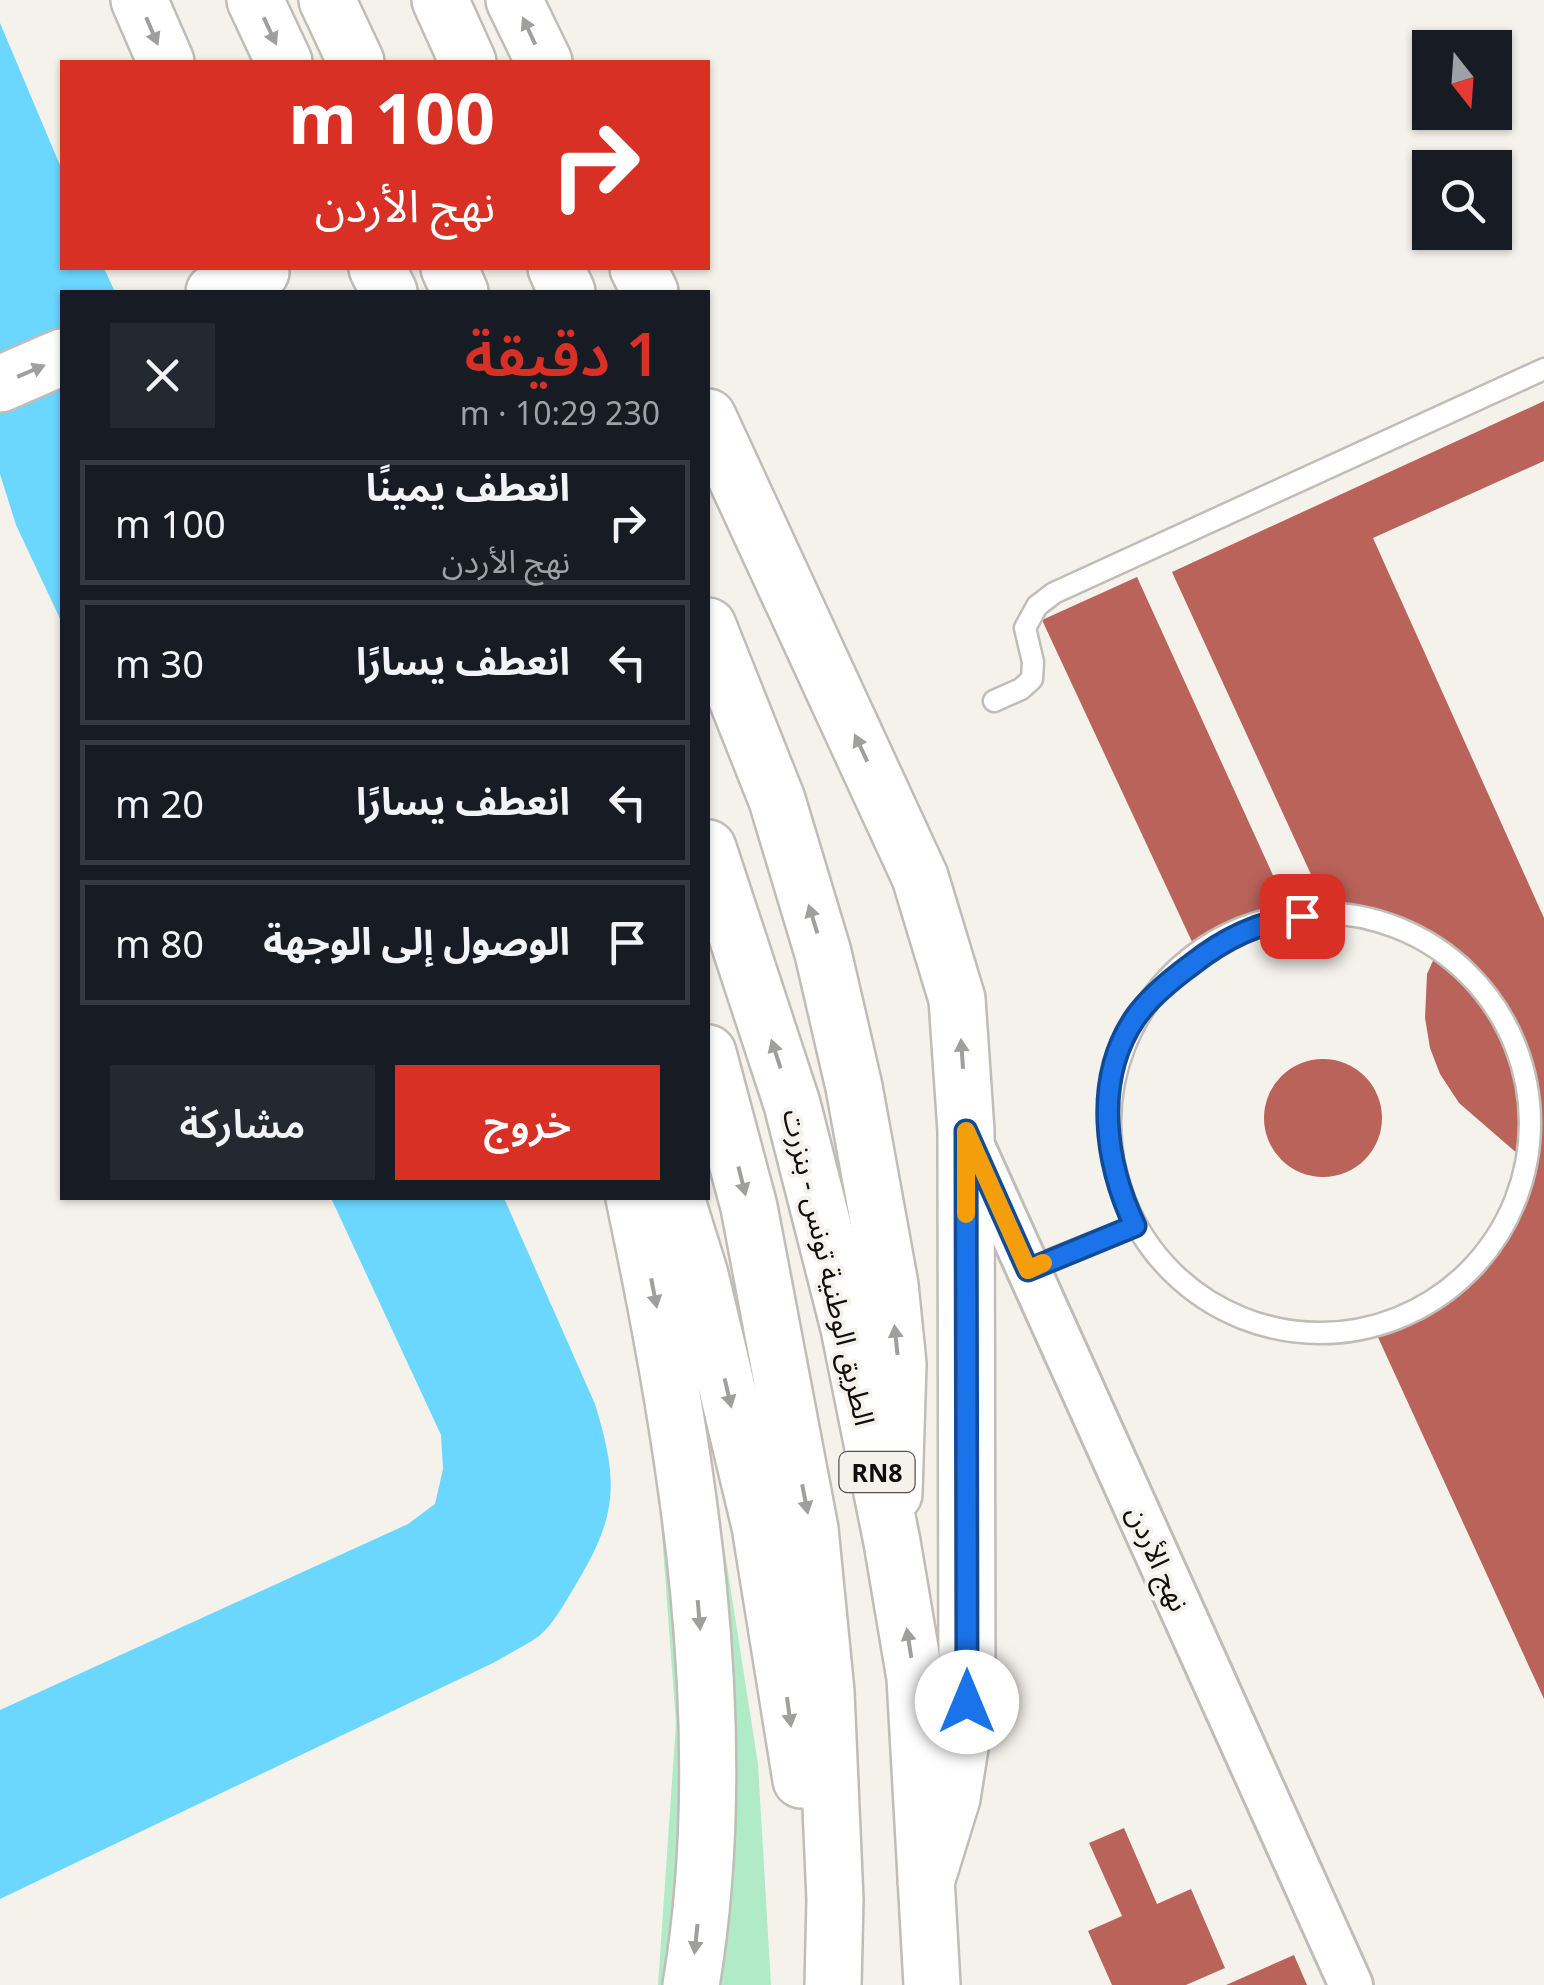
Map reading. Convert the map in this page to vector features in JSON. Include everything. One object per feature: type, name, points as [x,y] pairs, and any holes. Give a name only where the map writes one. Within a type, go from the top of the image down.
[{"type":"main road","points":[[139,0],[165,60]]},
{"type":"main road","points":[[256,0],[283,60]]},
{"type":"main road","points":[[328,0],[355,60]]},
{"type":"main road","points":[[440,0],[467,60]]},
{"type":"main road","points":[[514,0],[543,60]]},
{"type":"main road","points":[[0,384],[60,358]]},
{"type":"main road","points":[[710,421],[920,877],[957,998],[966,1131],[967,1702],[952,1798],[926,1882]]},
{"type":"main road","points":[[710,631],[777,800],[823,954],[854,1086],[884,1250],[898,1364],[892,1542]]},
{"type":"main road","name":"الطريق الوطنية تونس - بنزرت","points":[[710,854],[792,1104],[849,1328],[892,1542],[915,1678],[932,1985]]},
{"type":"main road","name":"RN8","points":[[710,1061],[748,1207],[810,1529],[826,1692],[835,1900],[833,1985]]},
{"type":"main road","points":[[634,1200],[672,1394],[691,1529],[706,1692],[706,1843],[691,1985]]},
{"type":"main road","points":[[677,1200],[700,1275],[760,1526],[797,1766],[835,1900]]},
{"type":"street","name":"نهج الأردن","points":[[966,1131],[1352,1985]]},
{"type":"lane","points":[[994,701],[1032,679],[1026,628],[1037,606],[1054,593],[1544,369]]},
{"type":"lane","points":[[1330,913],[1386,922],[1436,945],[1480,980],[1511,1026],[1530,1079],[1533,1134],[1522,1189],[1496,1239],[1458,1280],[1410,1309],[1357,1325],[1297,1334],[1244,1322],[1194,1296],[1171,1276],[1135,1226],[1112,1168],[1108,1137],[1113,1075],[1122,1045],[1136,1017],[1178,975],[1222,941],[1274,920],[1330,913]]},
{"type":"lane","points":[[1028,1270],[1135,1226]]},
{"type":"green space","points":[[654,1427],[717,1502],[758,1764],[771,1985],[658,1985],[676,1723]]},
{"type":"water","points":[[0,23],[60,165],[60,270],[105,270],[114,290],[60,290],[60,619],[16,525],[0,474]]},
{"type":"water","points":[[332,1200],[505,1200],[595,1404],[603,1432],[611,1478],[607,1518],[600,1539],[549,1626],[522,1647],[0,1899],[0,1710],[408,1524],[435,1504],[443,1469],[441,1435]]},
{"type":"building","points":[[1544,401],[1544,461],[1373,538],[1544,918],[1544,1699],[1376,1333],[1433,1309],[1476,1275],[1497,1232],[1519,1155],[1459,1103],[1440,1074],[1425,1018],[1427,974],[1436,954],[1390,928],[1329,915],[1263,920],[1194,946],[1042,620],[1137,577],[1282,895],[1314,881],[1172,572]]},
{"type":"building","points":[[1323,1059],[1346,1063],[1365,1076],[1378,1095],[1382,1118],[1378,1141],[1365,1160],[1346,1173],[1323,1177],[1300,1173],[1281,1160],[1268,1141],[1264,1118],[1268,1095],[1281,1076],[1300,1063]]},
{"type":"building","points":[[1124,1828],[1157,1904],[1191,1889],[1225,1968],[1186,1985],[1112,1985],[1088,1931],[1122,1916],[1089,1843]]},
{"type":"building","points":[[1294,1955],[1307,1985],[1226,1985]]},
{"type":"slow traffic","points":[[966,1214],[966,1131],[1028,1270],[1043,1263]]},
{"type":"route","points":[[967,1702],[966,1131],[1028,1270],[1135,1226],[1112,1168],[1108,1106],[1122,1045],[1136,1017],[1178,975],[1222,941],[1274,920],[1302,916]]}]
